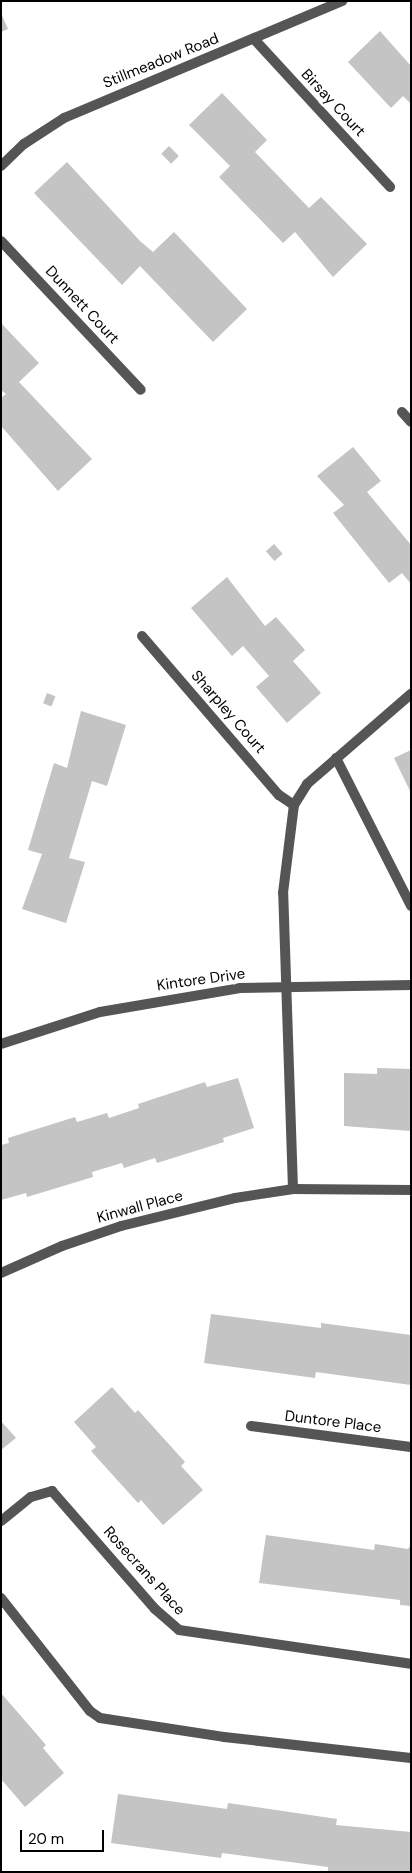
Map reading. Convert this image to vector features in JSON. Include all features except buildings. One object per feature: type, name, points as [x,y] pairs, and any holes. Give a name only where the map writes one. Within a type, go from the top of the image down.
[{"type":"street","name":"Stillmeadow Road","points":[[1,166],[24,144],[64,118],[342,1]]},
{"type":"street","name":"Birsay Court","points":[[254,39],[390,187]]},
{"type":"street","name":"Dunnett Court","points":[[1,241],[141,390]]},
{"type":"street","points":[[402,412],[411,422]]},
{"type":"street","name":"Sharpley Court","points":[[142,636],[279,795],[294,805]]},
{"type":"street","points":[[293,1189],[283,893],[294,805],[307,784],[411,694]]},
{"type":"street","points":[[336,758],[411,906]]},
{"type":"street","name":"Kintore Drive","points":[[1,1044],[100,1012],[231,989],[285,986],[411,985]]},
{"type":"street","name":"Kinwall Place","points":[[1,1273],[62,1246],[121,1226],[235,1198],[293,1189],[411,1190]]},
{"type":"street","name":"Duntore Place","points":[[251,1426],[411,1447]]},
{"type":"street","name":"Rosecrans Place","points":[[1,1521],[31,1497],[52,1491],[155,1609],[180,1630],[411,1664]]},
{"type":"street","points":[[1,1598],[90,1711],[100,1718],[224,1737],[411,1758]]}]
